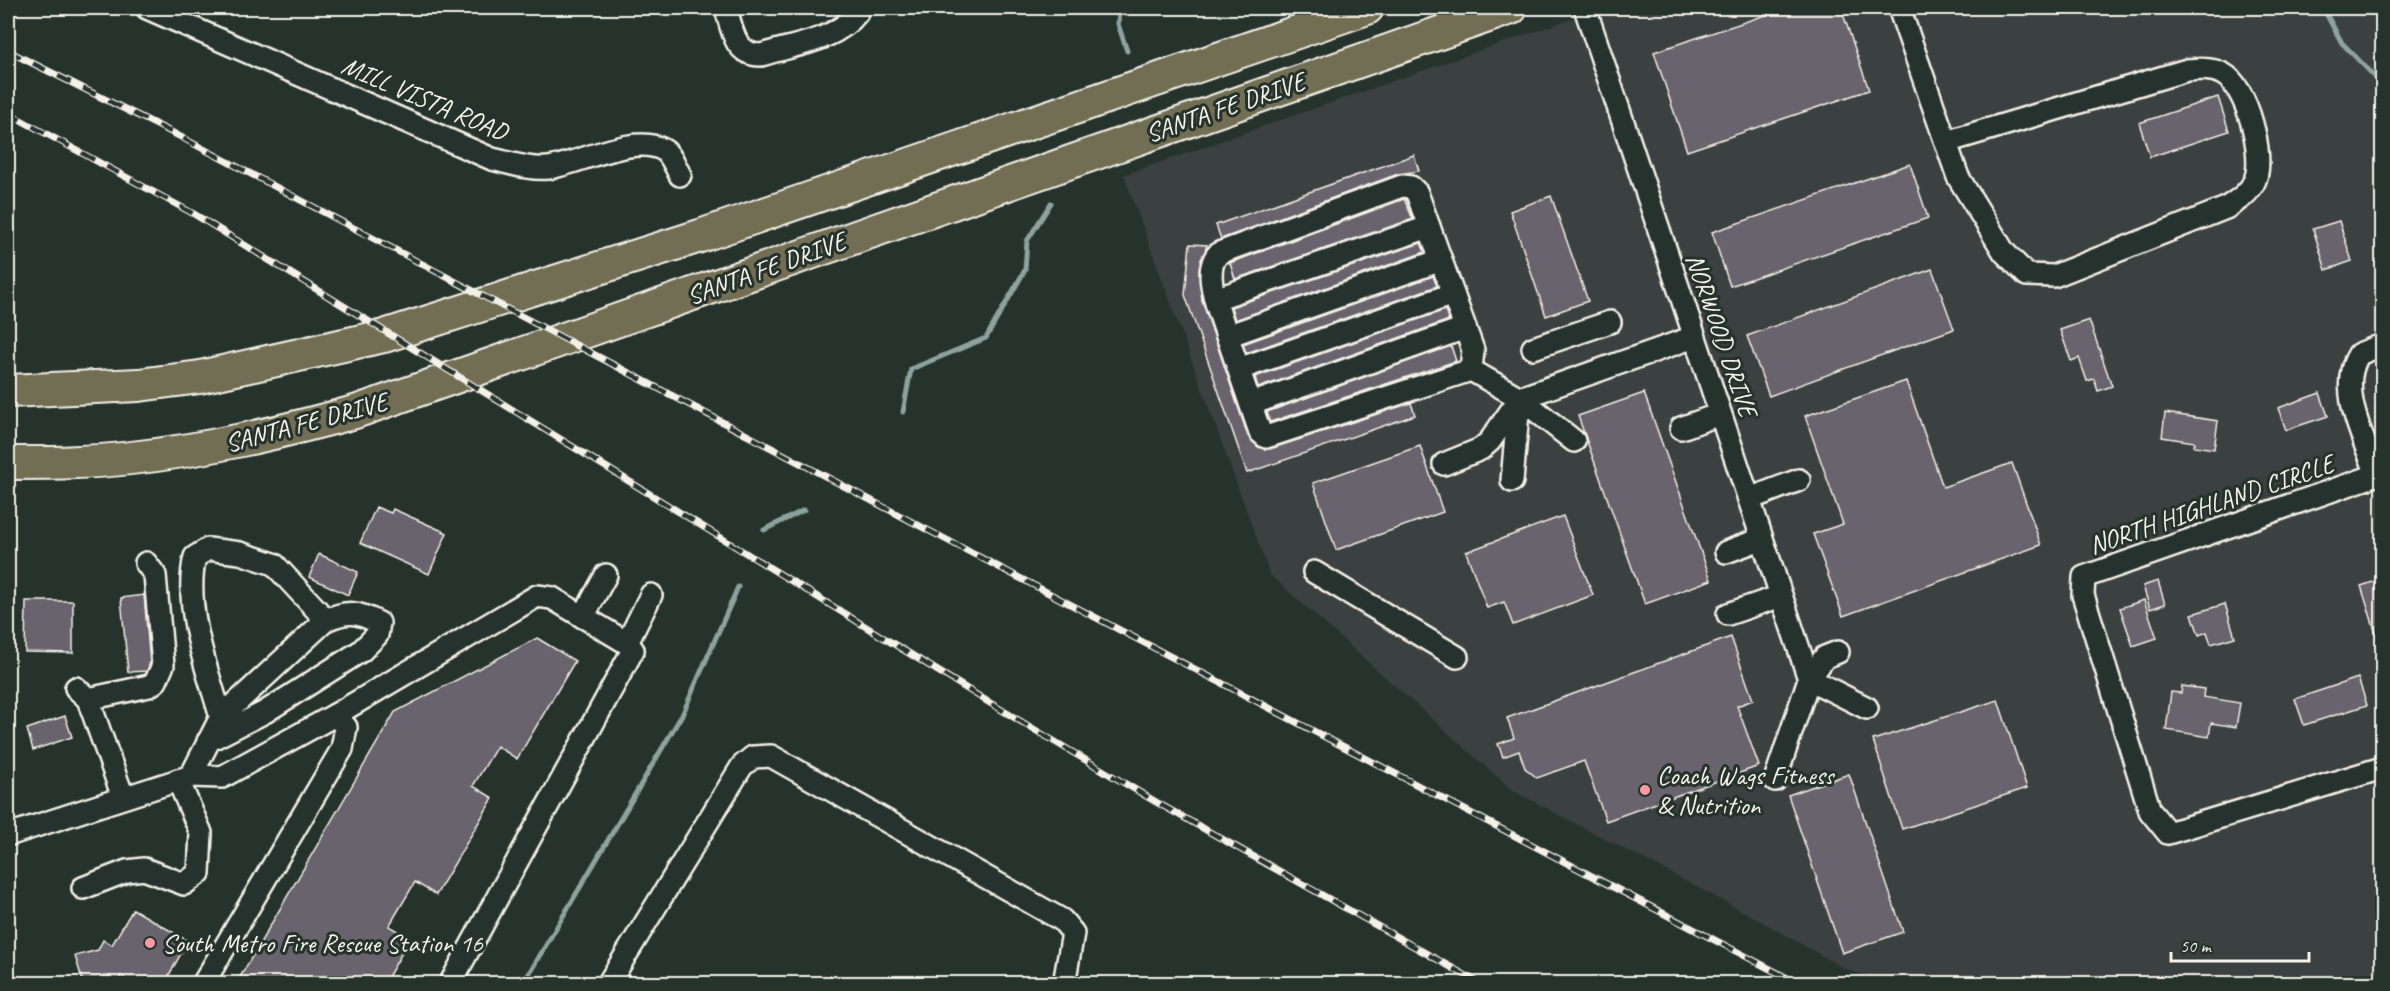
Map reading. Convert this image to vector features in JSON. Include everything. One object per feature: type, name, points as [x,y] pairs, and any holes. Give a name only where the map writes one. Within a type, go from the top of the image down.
[{"type":"highway","name":"SANTA FE DRIVE","points":[[8,391],[139,385],[200,377],[384,336],[700,236],[1366,8]]},
{"type":"highway","name":"SANTA FE DRIVE","points":[[8,463],[130,459],[243,441],[355,412],[1510,8]]},
{"type":"street","name":"MILL VISTA ROAD","points":[[147,8],[492,159],[544,168],[566,165],[627,146],[650,145],[666,152],[680,175]]},
{"type":"street","points":[[726,8],[740,48],[750,55],[761,55],[837,32],[857,13],[856,8]]},
{"type":"street","name":"NORWOOD DRIVE","points":[[1585,8],[1809,679]]},
{"type":"street","points":[[1899,8],[1958,177],[2004,252],[2026,275],[2054,276],[2226,208],[2245,196],[2255,178],[2257,160],[2256,135],[2236,85],[2224,74],[2208,69],[2187,70],[1946,142]]},
{"type":"street","points":[[1472,370],[1473,350],[1417,193],[1412,187],[1402,186],[1219,253],[1212,263],[1212,288],[1215,299],[1260,432],[1266,437],[1472,370],[1520,398],[1574,441]]},
{"type":"street","points":[[1215,299],[1429,226]]},
{"type":"street","points":[[1227,336],[1441,260]]},
{"type":"street","points":[[1239,369],[1453,294]]},
{"type":"street","points":[[1533,348],[1610,322]]},
{"type":"street","points":[[1251,404],[1465,328]]},
{"type":"street","points":[[1444,464],[1481,449],[1490,441],[1520,398],[1694,337]]},
{"type":"street","points":[[2380,474],[2353,404],[2350,375],[2359,354],[2382,345]]},
{"type":"street","points":[[1512,481],[1520,398]]},
{"type":"street","points":[[1681,428],[1720,414]]},
{"type":"street","name":"NORTH HIGHLAND CIRCLE","points":[[2380,474],[2084,577],[2083,595],[2150,810],[2168,833],[2382,768]]},
{"type":"street","points":[[1749,499],[1799,480]]},
{"type":"street","points":[[1726,552],[1761,539]]},
{"type":"street","points":[[221,717],[202,655],[192,593],[195,557],[208,549],[240,553],[274,564],[326,620]]},
{"type":"street","points":[[123,797],[82,693],[149,686],[159,675],[163,665],[155,575],[146,563]]},
{"type":"street","points":[[1314,572],[1457,657]]},
{"type":"street","points":[[583,617],[606,575]]},
{"type":"street","points":[[627,643],[651,595]]},
{"type":"street","points":[[8,835],[185,778],[222,777],[335,715],[537,596],[552,598],[627,643],[633,650],[450,984]]},
{"type":"street","points":[[1728,614],[1781,596]]},
{"type":"street","points":[[83,888],[127,871],[144,870],[184,884],[199,873],[201,833],[185,778],[221,717],[326,620],[344,612],[364,615],[379,623],[377,634],[361,651],[265,712],[208,741]]},
{"type":"street","points":[[1775,780],[1809,679],[1826,657],[1838,651]]},
{"type":"street","points":[[1809,679],[1868,708]]},
{"type":"street","points":[[202,984],[342,749],[346,727],[335,715]]},
{"type":"street","points":[[608,984],[742,766],[753,757],[771,756],[1062,920],[1073,933],[1064,984]]},
{"type":"shaded area","points":[[1602,8],[2382,8],[2382,983],[1889,983],[1845,969],[1752,916],[1512,790],[1270,575],[1124,175]]},
{"type":"building","points":[[1787,8],[1841,8],[1869,90],[1687,151],[1654,52]]},
{"type":"building","points":[[2218,97],[2229,131],[2150,157],[2139,123]]},
{"type":"building","points":[[1414,155],[1419,171],[1398,174],[1221,239],[1216,225]]},
{"type":"building","points":[[1910,164],[1928,218],[1730,286],[1712,232]]},
{"type":"building","points":[[1551,196],[1588,301],[1546,316],[1510,211]]},
{"type":"building","points":[[1404,199],[1413,219],[1235,279],[1230,263]]},
{"type":"building","points":[[2339,221],[2352,261],[2326,270],[2313,229]]},
{"type":"building","points":[[1421,243],[1425,252],[1235,320],[1231,307]]},
{"type":"building","points":[[1190,244],[1207,245],[1199,270],[1202,300],[1248,436],[1258,447],[1270,449],[1411,403],[1415,415],[1247,473],[1185,295]]},
{"type":"building","points":[[1932,269],[1954,329],[1769,396],[1747,336]]},
{"type":"building","points":[[1433,276],[1437,286],[1246,353],[1243,344]]},
{"type":"building","points":[[1445,310],[1449,320],[1258,388],[1255,377]]},
{"type":"building","points":[[2089,320],[2112,386],[2098,391],[2094,379],[2087,381],[2079,358],[2071,361],[2060,330]]},
{"type":"building","points":[[1451,346],[1456,361],[1270,422],[1267,412]]},
{"type":"building","points":[[1906,381],[1943,487],[2012,463],[2041,545],[1843,616],[1813,534],[1843,524],[1805,416]]},
{"type":"building","points":[[1644,393],[1711,580],[1645,604],[1578,416]]},
{"type":"building","points":[[2320,393],[2328,416],[2286,430],[2278,408]]},
{"type":"building","points":[[2165,413],[2218,421],[2214,449],[2194,446],[2195,442],[2162,437]]},
{"type":"building","points":[[1420,446],[1443,512],[1336,550],[1313,483]]},
{"type":"building","points":[[376,507],[391,513],[393,509],[447,533],[429,574],[360,543]]},
{"type":"building","points":[[1563,516],[1593,595],[1513,625],[1504,602],[1487,608],[1466,552]]},
{"type":"building","points":[[319,554],[358,572],[348,595],[309,577]]},
{"type":"building","points":[[2382,579],[2382,643],[2379,643],[2361,586]]},
{"type":"building","points":[[2158,581],[2165,604],[2150,609],[2143,586]]},
{"type":"building","points":[[144,595],[150,663],[147,671],[128,672],[121,598]]},
{"type":"building","points":[[2144,600],[2157,638],[2133,646],[2120,608]]},
{"type":"building","points":[[26,601],[73,601],[73,653],[25,652]]},
{"type":"building","points":[[2225,604],[2235,637],[2211,644],[2207,632],[2199,635],[2192,614]]},
{"type":"building","points":[[1731,637],[1753,700],[1737,706],[1759,766],[1606,821],[1584,761],[1537,778],[1525,768],[1519,751],[1503,757],[1498,744],[1514,738],[1507,718]]},
{"type":"building","points":[[537,638],[575,661],[517,759],[497,746],[473,786],[493,798],[436,895],[415,882],[389,926],[410,939],[384,984],[236,984],[395,712]]},
{"type":"building","points":[[2358,678],[2367,705],[2304,725],[2295,699]]},
{"type":"building","points":[[2182,686],[2204,689],[2203,697],[2240,703],[2236,727],[2211,723],[2209,737],[2166,730],[2171,692],[2181,693]]},
{"type":"building","points":[[1998,700],[2027,788],[1902,829],[1873,740]]},
{"type":"building","points":[[65,716],[72,737],[33,750],[27,729]]},
{"type":"building","points":[[1849,774],[1903,932],[1842,953],[1788,795]]},
{"type":"building","name":"South Metro Fire Rescue Station 16","points":[[133,909],[188,941],[164,984],[133,984],[121,976],[117,984],[106,984],[104,980],[95,982],[95,979],[83,982],[75,956],[98,950],[103,940],[112,945]]},
{"type":"waterway","points":[[1119,8],[1118,24],[1127,51]]},
{"type":"waterway","points":[[2323,8],[2342,43],[2382,84]]},
{"type":"waterway","points":[[903,412],[911,369],[986,338],[1025,270],[1027,241],[1051,203]]},
{"type":"waterway","points":[[764,530],[804,510]]},
{"type":"waterway","points":[[523,984],[683,713],[738,587]]},
{"type":"railway","points":[[8,51],[177,135],[897,514],[1799,984]]},
{"type":"railway","points":[[8,113],[194,214],[985,700],[1156,802],[1481,984]]},
{"type":"place","name":"Coach Wags Fitness & Nutrition","points":[[1645,790]]},
{"type":"place","name":"South Metro Fire Rescue Station 16","points":[[150,943]]}]
